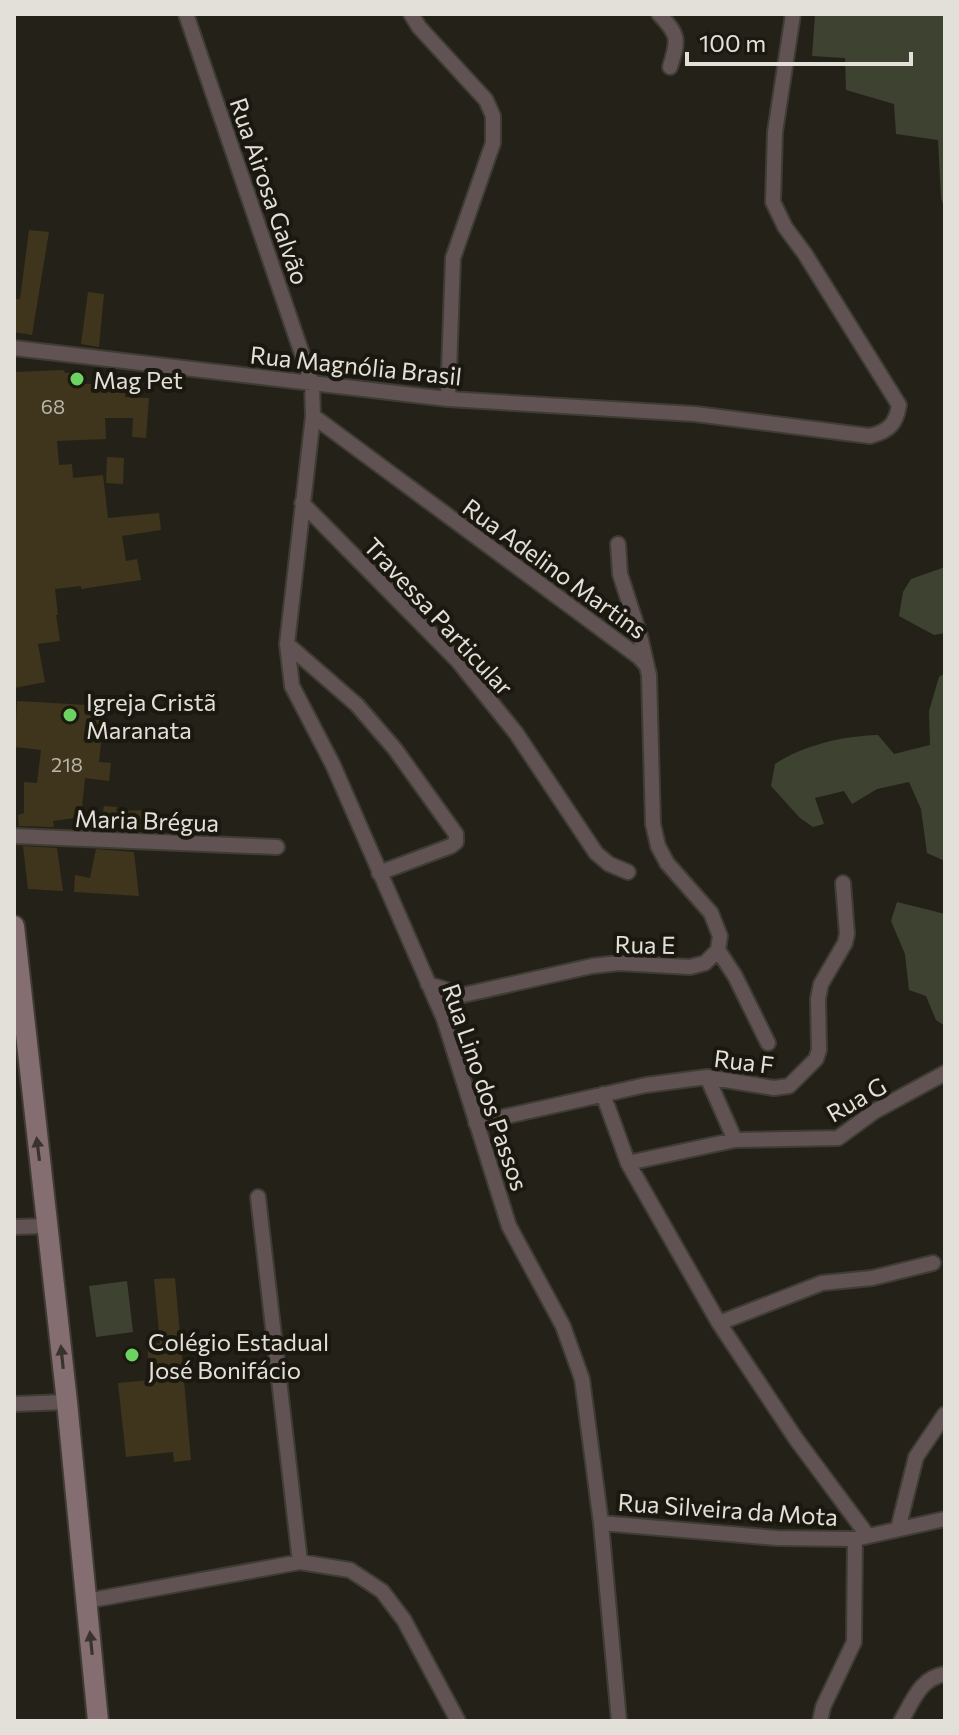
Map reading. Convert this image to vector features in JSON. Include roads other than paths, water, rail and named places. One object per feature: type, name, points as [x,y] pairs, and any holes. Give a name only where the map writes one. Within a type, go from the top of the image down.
[{"type":"main road","points":[[14,926],[19,1026],[47,1226],[98,1721]]},
{"type":"street","name":"Rua Airosa Galvão","points":[[186,14],[312,383]]},
{"type":"street","points":[[411,14],[419,27],[486,100],[495,129],[493,143],[453,258],[448,399]]},
{"type":"street","points":[[659,14],[677,37],[670,67]]},
{"type":"street","name":"Rua Magnólia Brasil","points":[[14,348],[448,399],[695,414],[870,436],[883,433],[897,417],[899,405],[785,227],[773,202],[775,132],[793,14]]},
{"type":"street","name":"Rua Lino dos Passos","points":[[312,383],[313,416],[287,644],[292,686],[333,765],[444,1019],[513,1236],[563,1326],[582,1379],[601,1523],[619,1721]]},
{"type":"street","name":"Rua Adelino Martins","points":[[313,416],[639,657],[646,666],[649,675],[653,824],[658,846],[667,863],[711,913],[720,936],[718,950]]},
{"type":"street","name":"Travessa Particular","points":[[302,503],[458,661],[516,733],[596,853],[609,864],[628,872]]},
{"type":"street","points":[[618,544],[620,574],[646,666]]},
{"type":"street","points":[[287,644],[357,705],[395,749],[456,834],[456,842],[379,873]]},
{"type":"street","name":"Maria Brégua","points":[[14,836],[277,847]]},
{"type":"street","name":"Rua F","points":[[476,1123],[603,1094],[707,1077],[783,1088],[789,1086],[816,1059],[821,984],[847,934],[843,883]]},
{"type":"street","points":[[718,950],[735,976],[768,1043]]},
{"type":"street","name":"Rua E","points":[[463,995],[592,966],[619,963],[690,967],[705,963],[718,950]]},
{"type":"street","points":[[428,984],[463,995]]},
{"type":"street","points":[[444,1019],[455,1001],[463,995]]},
{"type":"street","name":"Rua G","points":[[628,1163],[735,1140],[838,1138],[875,1111],[945,1073]]},
{"type":"street","points":[[707,1077],[735,1140]]},
{"type":"street","points":[[603,1094],[628,1163],[719,1323],[862,1537],[854,1642],[823,1707],[820,1721]]},
{"type":"street","points":[[258,1197],[300,1562]]},
{"type":"street","points":[[14,1227],[47,1226]]},
{"type":"street","points":[[719,1323],[822,1283],[872,1278],[933,1263]]},
{"type":"street","points":[[14,1404],[67,1402]]},
{"type":"street","points":[[898,1529],[916,1457],[945,1414]]},
{"type":"street","name":"Rua Silveira da Mota","points":[[601,1523],[777,1538],[862,1537],[945,1519]]},
{"type":"street","points":[[86,1601],[300,1562],[350,1570],[382,1591],[404,1620],[458,1721]]},
{"type":"street","points":[[901,1721],[922,1684],[933,1676],[945,1674]]},
{"type":"place","name":"Mag Pet","points":[[77,379]]},
{"type":"place","name":"Igreja Cristã Maranata","points":[[70,715]]},
{"type":"place","name":"Colégio Estadual José Bonifácio","points":[[132,1355]]}]
